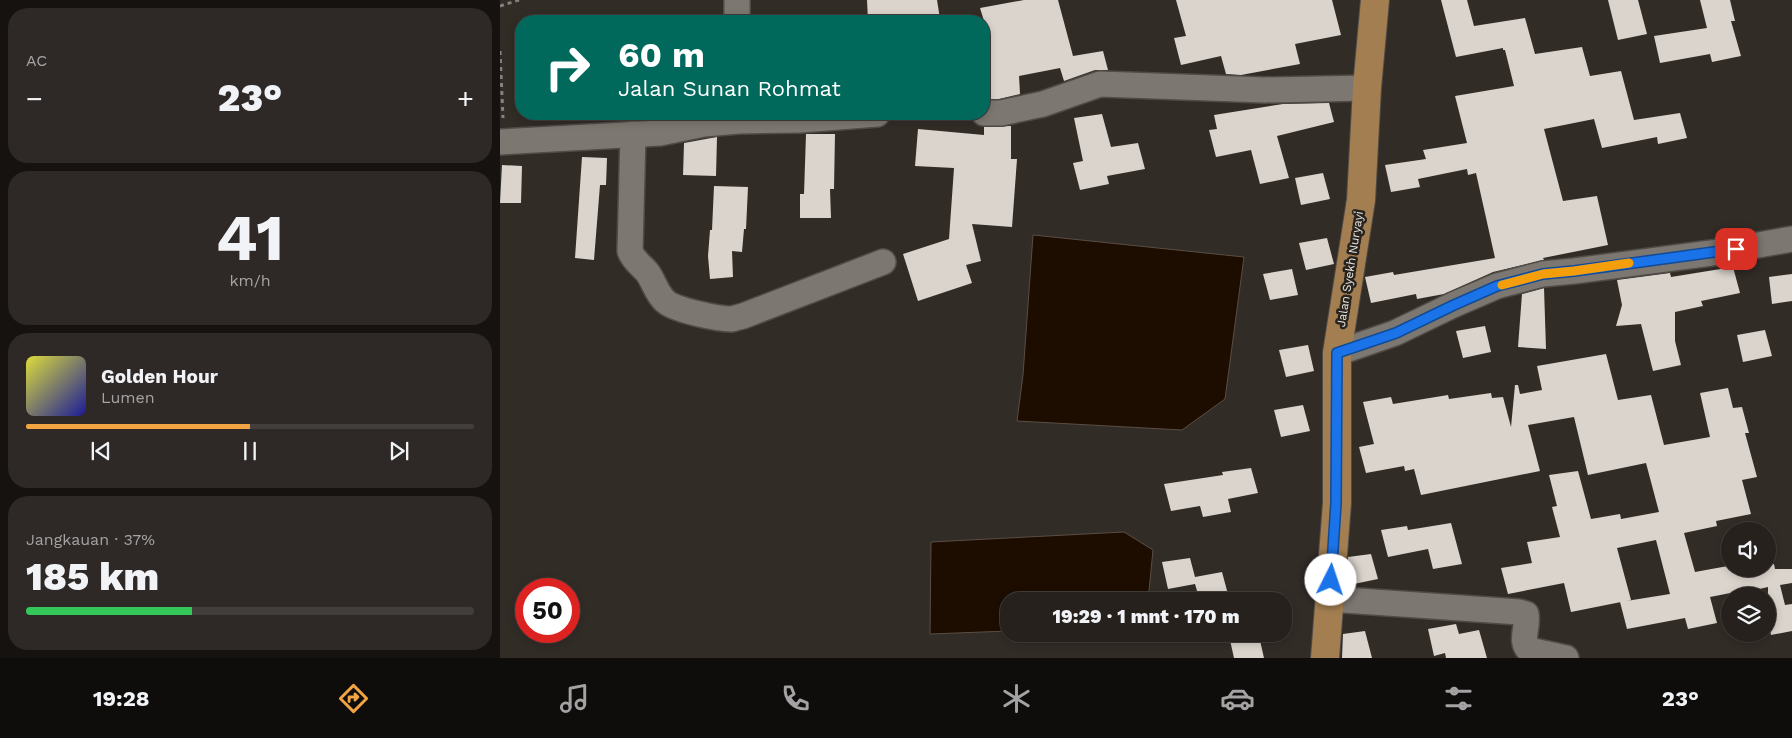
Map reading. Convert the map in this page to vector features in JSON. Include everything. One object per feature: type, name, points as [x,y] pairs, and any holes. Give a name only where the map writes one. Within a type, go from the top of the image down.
[{"type":"main road","name":"Jalan Syekh Nuryayi","points":[[1325,658],[1336,503],[1337,353],[1361,200],[1374,0]]},
{"type":"street","points":[[737,0],[737,15]]},
{"type":"street","points":[[990,113],[1001,113],[1043,104],[1100,84],[1264,90],[1367,88]]},
{"type":"street","points":[[502,141],[660,133],[724,120]]},
{"type":"street","points":[[632,134],[630,251],[632,256],[647,272],[654,288],[665,302],[673,307],[732,319],[883,262]]},
{"type":"street","points":[[1337,353],[1396,333],[1497,286],[1543,274],[1719,252],[1792,239]]},
{"type":"street","points":[[1329,599],[1520,612],[1526,614],[1528,620],[1524,641],[1525,646],[1529,650],[1566,658]]},
{"type":"path","points":[[500,6],[519,0]]},
{"type":"path","points":[[500,51],[502,141]]},
{"type":"shaded area","points":[[1033,235],[1244,257],[1225,399],[1182,430],[1017,421],[1023,375]]},
{"type":"shaded area","points":[[1124,532],[1153,550],[1149,592],[1000,592],[1000,631],[930,634],[931,542]]},
{"type":"building","points":[[867,0],[937,0],[939,15],[868,15]]},
{"type":"building","points":[[1024,0],[1058,0],[1073,56],[1103,51],[1108,70],[1095,70],[1064,81],[1060,68],[1019,76],[1020,94],[990,99],[990,15],[982,15],[980,8]]},
{"type":"building","points":[[1176,0],[1332,0],[1341,35],[1295,44],[1300,64],[1241,75],[1226,74],[1221,56],[1181,65],[1174,38],[1186,36]]},
{"type":"building","points":[[1441,0],[1467,0],[1474,26],[1525,18],[1535,54],[1582,47],[1590,76],[1621,71],[1634,120],[1680,113],[1687,138],[1658,144],[1657,137],[1602,148],[1594,119],[1544,129],[1563,201],[1597,196],[1608,245],[1543,258],[1544,260],[1493,272],[1444,294],[1417,299],[1416,294],[1371,303],[1365,277],[1393,272],[1394,275],[1495,258],[1476,173],[1468,175],[1467,169],[1418,179],[1420,187],[1391,192],[1385,165],[1426,159],[1423,150],[1467,143],[1455,96],[1514,86],[1503,48],[1456,57]]},
{"type":"building","points":[[1608,0],[1638,0],[1647,34],[1618,40]]},
{"type":"building","points":[[1700,0],[1730,0],[1735,21],[1731,21],[1741,56],[1712,62],[1710,54],[1660,63],[1654,36],[1707,28]]},
{"type":"building","points":[[1329,103],[1334,122],[1277,136],[1289,178],[1260,184],[1251,150],[1216,157],[1209,130],[1217,129],[1214,115],[1283,104]]},
{"type":"building","points":[[1102,114],[1111,147],[1138,143],[1145,169],[1107,176],[1109,184],[1080,190],[1073,163],[1083,161],[1074,118]]},
{"type":"building","points":[[1011,126],[1011,159],[1017,159],[1012,227],[972,224],[981,261],[966,265],[972,283],[918,301],[903,254],[949,239],[954,168],[915,166],[918,129],[984,135],[984,127]]},
{"type":"building","points":[[806,134],[835,134],[834,189],[830,189],[831,218],[800,218],[800,194],[804,194]]},
{"type":"building","points":[[717,137],[716,176],[683,175],[684,143]]},
{"type":"building","points":[[582,157],[607,158],[606,185],[600,185],[594,260],[575,258]]},
{"type":"building","points":[[502,165],[522,166],[521,203],[500,203]]},
{"type":"building","points":[[1323,173],[1330,199],[1301,205],[1295,178]]},
{"type":"building","points":[[714,186],[748,187],[746,229],[744,229],[742,252],[732,251],[733,277],[710,279],[708,256],[710,230],[712,230]]},
{"type":"building","points":[[1327,238],[1334,264],[1306,270],[1299,243]]},
{"type":"building","points":[[1733,267],[1740,293],[1701,301],[1703,306],[1675,312],[1675,341],[1681,365],[1653,371],[1641,324],[1616,326],[1622,305],[1617,280],[1670,273],[1671,277]]},
{"type":"building","points":[[1292,269],[1298,295],[1270,300],[1263,274]]},
{"type":"building","points":[[1792,274],[1792,301],[1772,304],[1769,277]]},
{"type":"building","points":[[1544,288],[1546,349],[1518,347],[1522,294]]},
{"type":"building","points":[[1485,326],[1491,352],[1463,358],[1456,331]]},
{"type":"building","points":[[1765,330],[1772,356],[1743,362],[1737,335]]},
{"type":"building","points":[[1308,345],[1314,371],[1286,377],[1279,350]]},
{"type":"building","points":[[1606,354],[1618,400],[1651,395],[1664,445],[1710,437],[1700,393],[1728,388],[1733,408],[1742,407],[1749,433],[1745,433],[1757,477],[1742,480],[1751,514],[1716,521],[1717,526],[1684,533],[1695,572],[1721,567],[1721,577],[1776,577],[1776,569],[1792,569],[1792,583],[1780,585],[1785,605],[1792,604],[1792,631],[1776,634],[1776,587],[1721,587],[1721,595],[1710,597],[1717,623],[1688,629],[1685,618],[1627,629],[1620,602],[1571,612],[1564,583],[1508,594],[1501,568],[1532,563],[1527,542],[1560,537],[1552,507],[1557,506],[1549,475],[1578,471],[1591,519],[1620,514],[1621,519],[1659,512],[1646,463],[1588,475],[1574,417],[1528,425],[1540,471],[1421,495],[1414,469],[1405,471],[1404,466],[1366,473],[1359,447],[1374,444],[1363,402],[1391,397],[1393,404],[1448,395],[1449,399],[1491,393],[1492,398],[1503,397],[1511,427],[1515,385],[1518,385],[1520,394],[1542,390],[1537,366]],"holes":[[[1656,540],[1670,594],[1625,601],[1631,600],[1617,548]]]},
{"type":"building","points":[[1303,405],[1310,431],[1281,437],[1274,410]]},
{"type":"building","points":[[1251,468],[1258,493],[1228,499],[1231,512],[1203,517],[1200,506],[1171,511],[1164,484],[1223,475],[1222,472]]},
{"type":"building","points":[[1451,523],[1462,564],[1433,569],[1428,549],[1388,557],[1381,530],[1407,526],[1408,530]]},
{"type":"building","points":[[1371,554],[1378,579],[1349,585],[1347,577],[1348,557]]},
{"type":"building","points":[[1190,558],[1195,577],[1222,572],[1227,592],[1197,592],[1195,584],[1168,589],[1162,562]]},
{"type":"building","points":[[1456,624],[1459,634],[1479,630],[1487,658],[1446,658],[1445,653],[1434,656],[1428,629]]},
{"type":"building","points":[[1365,631],[1372,658],[1342,658],[1343,634]]},
{"type":"building","points":[[1230,642],[1260,642],[1264,658],[1234,658]]},
{"type":"slow traffic","points":[[1502,285],[1543,274],[1629,263]]},
{"type":"route","points":[[1331,580],[1336,503],[1337,353],[1396,333],[1497,286],[1543,274],[1736,249]]}]
